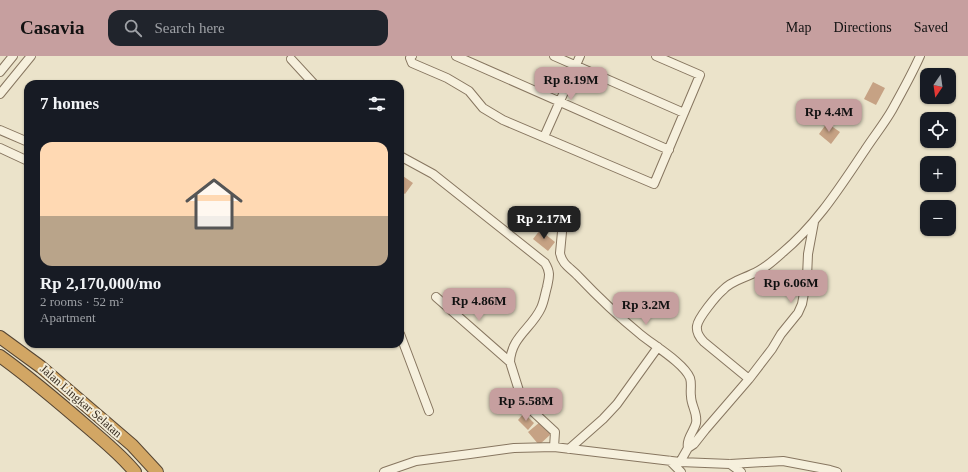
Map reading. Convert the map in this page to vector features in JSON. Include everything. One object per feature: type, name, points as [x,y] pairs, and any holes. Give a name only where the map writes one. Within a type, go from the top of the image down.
[{"type":"highway","name":"Jalan Lingkar Selatan","points":[[0,337],[42,367],[132,445],[157,472]]},
{"type":"highway","name":"Jalan Lingkar Selatan","points":[[0,356],[24,373],[75,416],[127,462],[135,472]]},
{"type":"street","points":[[0,72],[13,56]]},
{"type":"street","points":[[0,94],[31,56]]},
{"type":"street","points":[[412,56],[410,58],[412,63],[447,78],[468,91],[483,108],[503,120],[654,184],[700,75],[656,56]]},
{"type":"street","points":[[456,56],[669,150]]},
{"type":"street","points":[[554,56],[684,113]]},
{"type":"street","points":[[544,137],[580,56]]},
{"type":"street","points":[[749,379],[699,337],[696,327],[698,322],[704,312],[724,289],[740,279],[757,272],[768,264],[783,252],[814,221],[840,187],[892,111],[920,56]]},
{"type":"street","points":[[291,59],[310,80]]},
{"type":"street","points":[[0,130],[24,140]]},
{"type":"street","points":[[0,148],[24,159]]},
{"type":"street","points":[[404,158],[433,174],[545,263],[549,270],[550,276],[540,308],[512,349],[510,362],[521,397],[528,407],[555,432],[554,447]]},
{"type":"street","points":[[564,211],[560,253],[561,259],[608,306],[683,368],[690,378],[690,397],[696,413],[696,421],[687,444],[688,448]]},
{"type":"street","points":[[680,462],[688,448],[694,444],[704,430],[749,379],[798,313],[802,304],[806,286],[808,254],[814,221]]},
{"type":"street","points":[[436,297],[510,362]]},
{"type":"street","points":[[404,345],[429,411]]},
{"type":"street","points":[[569,449],[603,419],[617,404],[658,347]]},
{"type":"street","points":[[384,472],[416,461],[514,448],[554,447],[680,462],[730,464],[783,462],[837,472]]},
{"type":"street","points":[[670,461],[681,472]]},
{"type":"street","points":[[730,464],[741,472]]},
{"type":"building","points":[[873,82],[885,88],[876,105],[864,99]]},
{"type":"building","points":[[827,123],[840,132],[831,144],[819,134]]},
{"type":"building","points":[[404,177],[413,183],[404,193]]},
{"type":"building","points":[[540,230],[555,242],[548,251],[533,239]]},
{"type":"building","points":[[524,413],[534,423],[528,430],[518,420]]},
{"type":"building","points":[[540,422],[551,434],[539,445],[528,432]]}]
